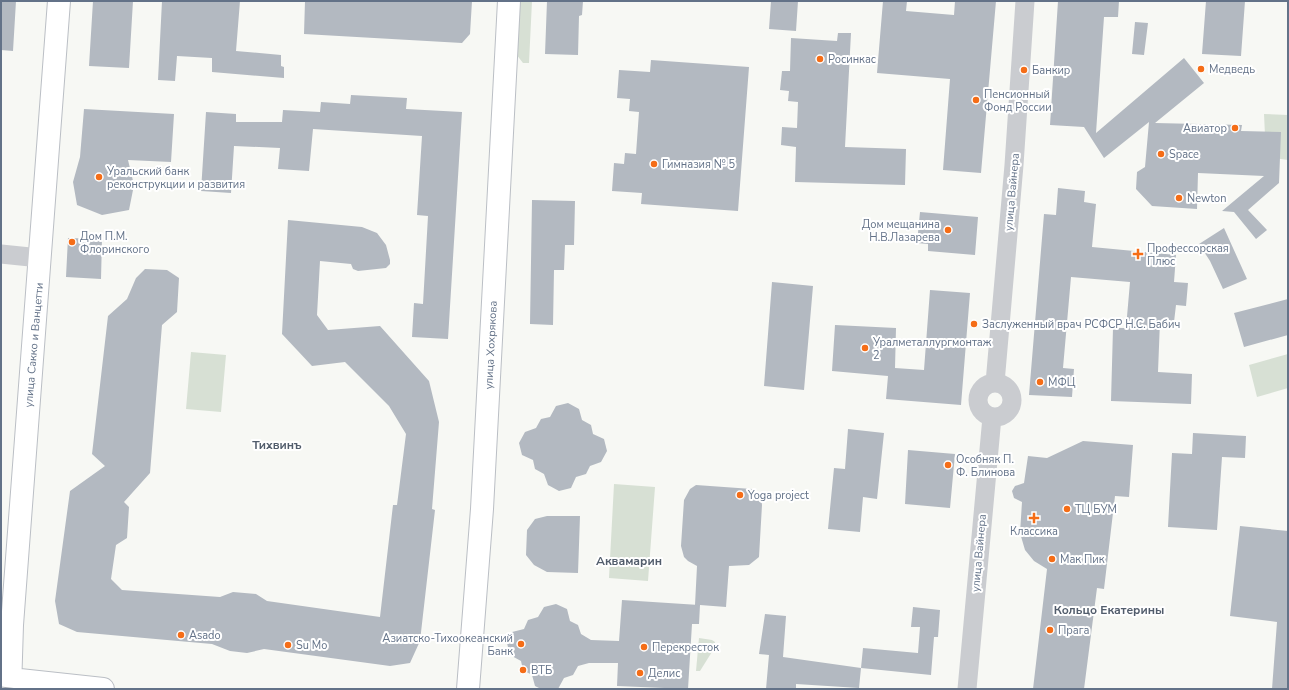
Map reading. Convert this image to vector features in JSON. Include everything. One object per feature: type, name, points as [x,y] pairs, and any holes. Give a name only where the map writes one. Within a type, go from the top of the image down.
[{"type":"street","name":"улица Сакко и Ванцетти","points":[[7,682],[38,297],[59,1]]},
{"type":"street","name":"улица Хохрякова","points":[[468,689],[482,502],[509,1]]},
{"type":"street","name":"улица Вайнера","points":[[967,689],[992,416],[983,412],[978,404],[979,394],[985,386],[995,383],[1014,165],[1025,1]]},
{"type":"street","points":[[1,254],[40,258]]},
{"type":"street","points":[[7,682],[104,689]]},
{"type":"shaded area","points":[[518,1],[532,1],[529,63],[523,63],[516,54]]},
{"type":"shaded area","points":[[1264,114],[1288,115],[1288,160],[1266,157]]},
{"type":"shaded area","points":[[191,352],[226,355],[221,412],[186,409]]},
{"type":"shaded area","points":[[1288,354],[1288,388],[1257,397],[1249,365]]},
{"type":"shaded area","points":[[614,484],[655,487],[648,581],[609,578]]},
{"type":"shaded area","points":[[699,638],[712,640],[715,642],[715,647],[700,671],[696,671]]},
{"type":"building","points":[[1,1],[16,1],[13,51],[1,50]]},
{"type":"building","points":[[93,1],[133,1],[129,68],[89,66]]},
{"type":"building","points":[[162,1],[240,1],[236,51],[281,55],[281,66],[284,67],[284,78],[212,72],[212,58],[177,56],[175,81],[158,80]]},
{"type":"building","points":[[305,1],[472,1],[470,34],[462,43],[304,34]]},
{"type":"building","points":[[547,1],[583,1],[582,15],[579,16],[578,55],[545,54]]},
{"type":"building","points":[[771,1],[798,1],[796,31],[769,29]]},
{"type":"building","points":[[883,1],[907,1],[906,11],[954,15],[955,1],[996,1],[981,173],[943,170],[950,79],[877,73]]},
{"type":"building","points":[[1058,1],[1119,1],[1118,17],[1104,17],[1096,133],[1184,58],[1204,83],[1155,123],[1242,125],[1241,131],[1281,132],[1279,183],[1248,210],[1267,230],[1256,239],[1234,212],[1222,211],[1264,176],[1198,173],[1197,209],[1152,206],[1136,189],[1137,172],[1145,167],[1149,122],[1104,158],[1084,127],[1050,125]]},
{"type":"building","points":[[1206,1],[1245,1],[1241,56],[1202,54]]},
{"type":"building","points":[[1135,22],[1148,23],[1144,55],[1132,54]]},
{"type":"building","points":[[838,33],[851,33],[845,147],[906,149],[905,185],[795,182],[796,147],[781,145],[782,127],[797,128],[798,102],[788,101],[789,91],[780,90],[782,71],[790,71],[791,38],[837,41]]},
{"type":"building","points":[[651,60],[749,67],[738,211],[641,204],[642,193],[612,191],[614,163],[624,164],[625,153],[636,154],[639,112],[629,111],[630,99],[617,98],[619,70],[650,72]]},
{"type":"building","points":[[351,95],[407,98],[406,109],[462,112],[448,339],[412,337],[414,303],[423,304],[428,216],[417,215],[422,136],[313,129],[309,171],[278,169],[280,148],[234,146],[231,193],[201,191],[206,112],[236,114],[236,122],[282,122],[283,110],[320,112],[321,102],[350,104]]},
{"type":"building","points":[[84,109],[174,114],[171,162],[128,160],[134,185],[129,210],[102,215],[77,205],[73,182],[80,157]]},
{"type":"building","points":[[1058,188],[1085,191],[1084,202],[1096,204],[1092,247],[1176,255],[1174,282],[1188,283],[1186,306],[1176,305],[1174,322],[1160,321],[1158,372],[1192,374],[1191,404],[1111,401],[1113,328],[1126,328],[1130,282],[1071,277],[1063,368],[1074,369],[1072,397],[1029,395],[1044,214],[1056,215]]},
{"type":"building","points":[[532,200],[575,201],[574,245],[565,245],[564,270],[554,270],[553,325],[530,324]]},
{"type":"building","name":"Дом мещанина Н.В.Лазарева","points":[[920,212],[978,217],[975,255],[928,251],[928,244],[917,243]]},
{"type":"building","points":[[288,220],[362,227],[377,233],[386,245],[390,260],[390,264],[386,268],[358,271],[353,269],[351,264],[320,261],[317,315],[328,330],[380,326],[429,381],[439,422],[432,509],[435,510],[420,641],[410,663],[390,666],[264,649],[247,653],[230,651],[212,644],[77,632],[59,624],[55,601],[70,491],[105,466],[92,454],[108,316],[127,299],[136,278],[145,269],[167,270],[179,278],[177,312],[162,325],[150,473],[124,502],[129,507],[127,538],[116,545],[111,579],[122,590],[220,597],[233,592],[256,594],[267,601],[380,617],[393,505],[397,505],[406,434],[389,406],[345,362],[312,366],[282,334]]},
{"type":"building","points":[[1224,228],[1247,279],[1223,289],[1210,261],[1199,244]]},
{"type":"building","points":[[68,238],[102,239],[101,279],[66,277]]},
{"type":"building","points":[[772,282],[813,286],[804,390],[764,386]]},
{"type":"building","points":[[930,290],[970,293],[961,405],[886,399],[888,376],[832,371],[835,325],[896,328],[895,368],[924,370]]},
{"type":"building","points":[[1288,299],[1288,335],[1244,347],[1234,313]]},
{"type":"building","points":[[568,403],[579,409],[582,420],[591,425],[593,434],[604,439],[607,451],[601,462],[590,466],[586,474],[576,477],[571,488],[559,491],[548,485],[544,474],[535,469],[533,460],[522,455],[519,443],[525,432],[536,428],[541,419],[550,417],[556,406]]},
{"type":"building","points":[[848,429],[884,433],[877,499],[863,497],[860,532],[828,529],[834,468],[845,469]]},
{"type":"building","points":[[1193,433],[1246,436],[1245,458],[1222,457],[1217,530],[1168,527],[1172,453],[1192,454]]},
{"type":"building","points":[[1083,441],[1133,445],[1129,497],[1115,496],[1104,589],[1097,588],[1084,689],[1033,689],[1047,569],[1034,561],[1025,550],[1020,533],[1022,502],[1014,498],[1012,491],[1015,486],[1024,483],[1028,456],[1047,458]]},
{"type":"building","points":[[908,450],[955,454],[950,508],[905,504]]},
{"type":"building","points":[[696,485],[752,489],[761,498],[762,505],[759,557],[749,565],[729,566],[726,607],[700,605],[699,624],[692,624],[688,689],[617,686],[618,663],[589,663],[578,666],[573,675],[564,678],[558,689],[541,689],[535,686],[532,675],[523,670],[521,661],[510,655],[507,643],[512,632],[524,629],[528,620],[538,617],[544,607],[556,604],[567,609],[570,621],[578,625],[581,634],[591,640],[619,641],[622,600],[695,605],[697,566],[684,557],[681,546],[684,500],[690,489]]},
{"type":"building","points":[[547,516],[580,516],[578,573],[547,572],[534,565],[526,555],[527,530],[535,519]]},
{"type":"building","points":[[1240,526],[1288,531],[1288,689],[1272,689],[1277,622],[1230,616]]},
{"type":"building","points":[[913,607],[940,610],[938,637],[934,637],[931,675],[861,668],[863,648],[918,653],[920,627],[911,627]]},
{"type":"building","points":[[765,614],[786,616],[783,657],[861,668],[859,688],[796,684],[796,689],[766,689],[769,655],[759,654]]},
{"type":"tram line","points":[[1,687],[18,689]]},
{"type":"place","name":"Росинкас","points":[[820,59]]},
{"type":"place","name":"Медведь","points":[[1201,69]]},
{"type":"place","name":"Банкир","points":[[1024,70]]},
{"type":"place","name":"Пенсионный Фонд России","points":[[976,100]]},
{"type":"place","name":"Авиатор","points":[[1235,128]]},
{"type":"place","name":"Space","points":[[1161,154]]},
{"type":"place","name":"Гимназия № 5","points":[[654,164]]},
{"type":"place","name":"Уральский банк реконструкции и развития","points":[[99,177]]},
{"type":"place","name":"Newton","points":[[1179,198]]},
{"type":"place","name":"Дом мещанина Н.В.Лазарева","points":[[948,230]]},
{"type":"place","name":"Дом П.М. Флоринского","points":[[72,242]]},
{"type":"place","name":"Профессорская Плюс","points":[[1138,254]]},
{"type":"place","name":"Заслуженный врач РСФСР Н.С. Бабич","points":[[974,324]]},
{"type":"place","name":"Уралметаллургмонтаж 2","points":[[865,348]]},
{"type":"place","name":"МФЦ","points":[[1040,382]]},
{"type":"place","name":"Особняк П. Ф. Блинова","points":[[948,465]]},
{"type":"place","name":"Yoga projeсt","points":[[740,495]]},
{"type":"place","name":"ТЦ БУМ","points":[[1067,509]]},
{"type":"place","name":"Классика","points":[[1034,518]]},
{"type":"place","name":"Мак Пик","points":[[1052,559]]},
{"type":"place","name":"Прага","points":[[1050,630]]},
{"type":"place","name":"Asado","points":[[181,635]]},
{"type":"place","name":"Азиатско-Тихоокеанский Банк","points":[[521,644]]},
{"type":"place","name":"Su Mo","points":[[288,645]]},
{"type":"place","name":"Перекресток","points":[[644,647]]},
{"type":"place","name":"ВТБ","points":[[523,670]]},
{"type":"place","name":"Делис","points":[[640,673]]},
{"type":"district","name":"Тихвинъ","points":[[277,445]]},
{"type":"district","name":"Аквамарин","points":[[629,561]]},
{"type":"district","name":"Кольцо Екатерины","points":[[1109,610]]}]
